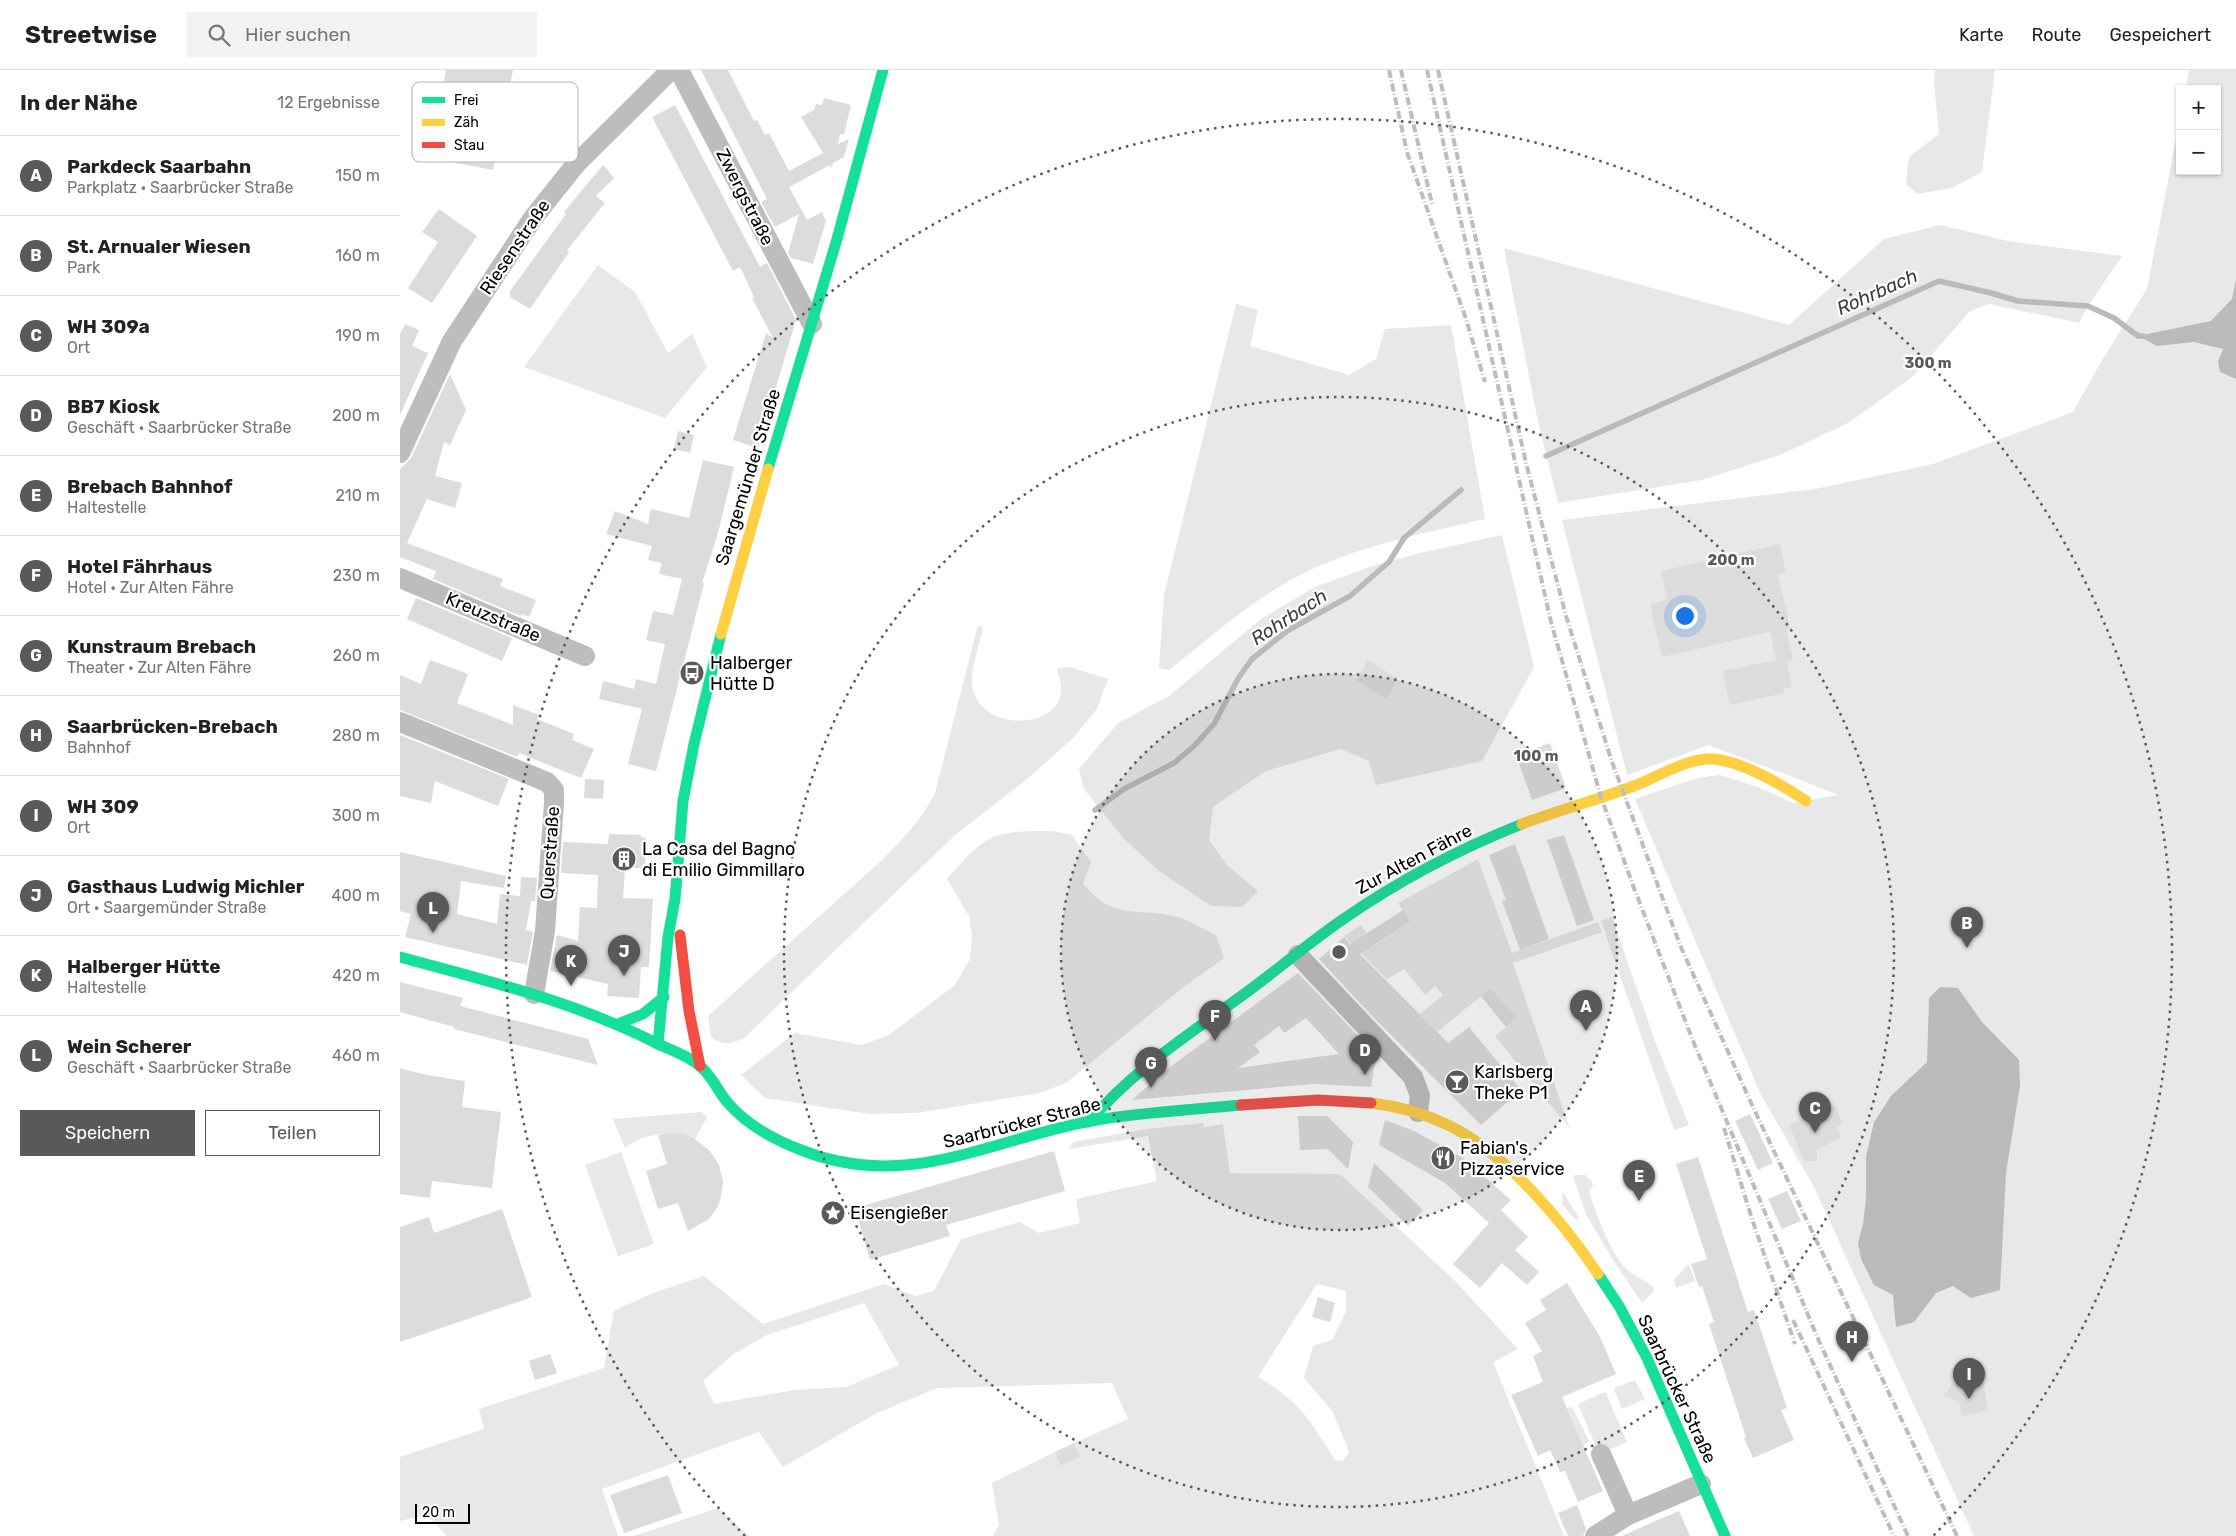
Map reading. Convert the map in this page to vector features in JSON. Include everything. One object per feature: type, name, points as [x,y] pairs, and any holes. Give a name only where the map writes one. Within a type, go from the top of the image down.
[{"type":"main road","name":"Saargemünder Straße","points":[[658,1044],[663,1021],[667,943],[675,899],[686,783],[713,663],[758,499],[812,324],[864,145],[883,70]]},
{"type":"main road","name":"Zur Alten Fähre","points":[[1089,1122],[1106,1102],[1130,1080],[1357,909],[1448,858],[1557,812],[1631,787],[1696,762],[1714,759],[1726,762],[1793,791],[1806,801]]},
{"type":"main road","name":"Saargemünder Straße","points":[[675,899],[689,1011]]},
{"type":"main road","name":"Saarbrücker Straße","points":[[400,957],[534,994],[620,1023],[700,1066],[730,1105],[765,1131],[806,1152],[855,1165],[917,1166],[960,1158],[1089,1122],[1158,1113],[1321,1099],[1371,1102],[1418,1112],[1470,1138],[1507,1166],[1533,1192],[1574,1242],[1615,1300],[1638,1339],[1725,1536]]},
{"type":"main road","points":[[620,1023],[643,1014],[664,997]]},
{"type":"main road","name":"Saarbrücker Straße","points":[[689,1011],[700,1066]]},
{"type":"main road","points":[[680,1030],[689,1011]]},
{"type":"main road","points":[[658,1044],[669,1038]]},
{"type":"street","name":"Riesenstraße","points":[[400,453],[452,341],[533,218],[576,164],[671,70]]},
{"type":"street","name":"Zwergstraße","points":[[679,70],[812,324]]},
{"type":"street","name":"Kreuzstraße","points":[[400,578],[585,656]]},
{"type":"street","name":"Querstraße","points":[[400,722],[547,782],[554,790],[545,931],[534,994]]},
{"type":"street","points":[[1298,955],[1413,1077],[1420,1096],[1418,1112]]},
{"type":"street","points":[[1601,1454],[1628,1515]]},
{"type":"street","points":[[1595,1536],[1628,1515],[1701,1484]]},
{"type":"shaded area","points":[[1935,70],[1995,70],[1982,172],[1952,188],[1918,194],[1906,184],[1909,157],[1939,134],[1934,82]]},
{"type":"shaded area","points":[[2189,70],[2236,70],[2236,1536],[1974,1536],[1813,1185],[1760,1093],[1635,799],[1697,778],[1720,775],[1758,787],[1793,803],[1839,795],[1709,745],[1627,775],[1562,520],[1815,489],[1933,464],[2073,412],[2102,360],[2147,289],[2176,140],[2176,175],[2221,175],[2221,85],[2187,85]]},
{"type":"shaded area","points":[[1940,225],[2008,241],[2122,256],[2088,306],[2079,323],[1989,304],[1970,311],[1912,377],[1850,422],[1782,454],[1702,480],[1558,503],[1537,417],[1504,248],[1789,325],[1884,239]]},
{"type":"shaded area","points":[[598,265],[635,292],[668,353],[692,334],[707,367],[665,418],[524,367]]},
{"type":"shaded area","points":[[2236,280],[2236,379],[2220,372],[2218,362],[2223,349],[2194,342],[2157,346],[2138,336],[2211,321],[2232,299]]},
{"type":"shaded area","points":[[1236,304],[1258,310],[1250,346],[1349,375],[1376,359],[1385,329],[1451,325],[1485,519],[1371,547],[1306,572],[1252,605],[1169,670],[1159,668],[1164,595]]},
{"type":"shaded area","points":[[1502,535],[1534,667],[1482,761],[1376,785],[1369,761],[1341,749],[1266,771],[1213,807],[1209,840],[1227,865],[1258,891],[1242,907],[1211,906],[1159,871],[1124,839],[1084,789],[1079,769],[1118,723],[1169,696],[1261,619],[1315,587],[1372,566],[1420,553]]},
{"type":"shaded area","points":[[978,625],[983,628],[974,665],[972,685],[978,701],[988,712],[1018,721],[1034,719],[1048,713],[1057,704],[1061,691],[1057,668],[1070,667],[1108,679],[1097,709],[1073,738],[1032,775],[954,836],[744,1038],[727,1043],[715,1040],[711,1037],[708,1016],[881,861],[911,829],[930,803],[935,793]]},
{"type":"shaded area","points":[[1053,831],[1072,835],[1091,862],[1083,883],[1104,903],[1114,908],[1174,916],[1190,922],[1216,935],[1224,958],[1181,989],[1066,1083],[1040,1093],[916,1113],[869,1114],[765,1098],[741,1075],[795,1033],[862,1045],[889,1035],[955,985],[970,959],[972,936],[969,916],[947,879],[974,850],[987,840],[1016,832]]},
{"type":"shaded area","points":[[1478,859],[1512,953],[1598,922],[1602,932],[1513,963],[1570,1129],[1495,1036],[1517,1018],[1491,988],[1437,1032],[1420,1014],[1443,995],[1435,986],[1425,995],[1404,969],[1387,979],[1344,936],[1361,925],[1375,945],[1410,922],[1398,903]]},
{"type":"shaded area","points":[[1612,917],[1656,1044],[1689,1125],[1674,1130],[1601,921]]},
{"type":"shaded area","points":[[1940,987],[1958,988],[1982,1022],[2019,1060],[2020,1086],[2006,1173],[2000,1290],[1971,1298],[1953,1286],[1936,1293],[1914,1322],[1896,1327],[1893,1295],[1874,1285],[1861,1259],[1858,1243],[1863,1224],[1866,1199],[1866,1157],[1874,1122],[1891,1096],[1927,1062],[1929,998]]},
{"type":"shaded area","points":[[701,1112],[707,1117],[695,1139],[677,1134],[659,1134],[641,1139],[625,1148],[613,1119]]},
{"type":"shaded area","points":[[1203,1123],[1204,1127],[1223,1124],[1230,1173],[1340,1174],[1454,1280],[1518,1349],[1493,1362],[1564,1536],[993,1536],[999,1525],[992,1483],[1055,1452],[1062,1466],[1081,1457],[1074,1443],[1128,1419],[1112,1383],[937,1388],[877,1413],[783,1467],[759,1432],[602,1489],[618,1536],[447,1536],[427,1515],[400,1521],[400,1457],[484,1429],[479,1409],[604,1368],[614,1311],[653,1293],[704,1276],[763,1324],[884,1284],[915,1296],[934,1291],[961,1239],[1020,1222],[1039,1233],[1080,1223],[1076,1199],[1157,1181],[1148,1136],[1069,1149],[1073,1142],[1147,1129]],"holes":[[[1317,1284],[1346,1291],[1346,1311],[1333,1339],[1313,1346],[1304,1378],[1333,1412],[1349,1452],[1343,1461],[1335,1460],[1311,1423],[1294,1404],[1258,1377]],[[864,1303],[899,1365],[846,1387],[794,1390],[714,1404],[703,1381],[732,1355],[767,1335]]]},
{"type":"shaded area","points":[[621,1152],[654,1244],[618,1256],[585,1165]]},
{"type":"shaded area","points":[[1575,1175],[1585,1175],[1592,1181],[1593,1185],[1589,1192],[1596,1212],[1611,1247],[1623,1266],[1653,1287],[1654,1291],[1642,1303],[1611,1257],[1586,1214],[1573,1177]]},
{"type":"shaded area","points":[[1563,1192],[1579,1218],[1576,1220],[1562,1205]]},
{"type":"shaded area","points":[[1689,1265],[1695,1281],[1676,1288],[1674,1280]]},
{"type":"shaded area","points":[[1635,1380],[1645,1399],[1622,1409],[1614,1388]]},
{"type":"shaded area","points":[[1606,1393],[1627,1442],[1602,1453],[1597,1449],[1578,1404]]},
{"type":"shaded area","points":[[1572,1407],[1589,1442],[1583,1445],[1567,1408]]},
{"type":"shaded area","points":[[718,1508],[749,1536],[634,1536]]},
{"type":"building","points":[[446,70],[513,70],[511,82],[444,82]]},
{"type":"building","points":[[701,70],[728,70],[754,121],[757,120],[765,135],[769,133],[789,171],[823,153],[801,117],[814,110],[816,104],[822,105],[824,98],[851,105],[844,134],[840,134],[838,144],[849,139],[844,157],[833,163],[832,168],[830,165],[789,187],[807,220],[822,212],[826,221],[813,264],[791,258],[788,253],[799,214],[775,227],[761,202],[767,199]]},
{"type":"building","points":[[675,105],[760,267],[767,263],[796,320],[758,448],[733,440],[766,333],[773,338],[752,298],[754,297],[740,267],[733,271],[652,117]]},
{"type":"building","points":[[450,162],[495,162],[493,170]]},
{"type":"building","points":[[603,165],[614,178],[596,196],[605,203],[567,250],[569,252],[530,309],[510,297],[510,291],[566,214],[564,212]]},
{"type":"building","points":[[439,209],[477,236],[432,303],[408,288],[438,242],[422,232]]},
{"type":"building","points":[[405,324],[419,330],[412,346],[428,353],[400,415],[400,334]]},
{"type":"building","points":[[450,374],[466,410],[450,445],[444,442],[435,476],[462,483],[455,508],[427,499],[407,543],[503,579],[500,586],[536,600],[529,617],[521,614],[521,616],[433,579],[436,571],[400,557],[400,469],[411,458]]},
{"type":"building","points":[[678,431],[694,435],[690,453],[674,449]]},
{"type":"building","points":[[703,460],[734,467],[718,533],[702,583],[704,583],[656,771],[628,764],[642,709],[599,699],[603,681],[634,689],[636,679],[656,684],[665,644],[646,640],[653,611],[673,615],[682,579],[659,574],[662,563],[648,560],[652,546],[606,534],[615,511],[648,524],[651,509],[689,518]]},
{"type":"building","points":[[1780,544],[1786,573],[1778,574],[1790,628],[1786,629],[1793,660],[1787,662],[1792,687],[1783,688],[1784,693],[1730,705],[1723,671],[1776,660],[1770,632],[1662,657],[1650,604],[1667,600],[1661,571]]},
{"type":"building","points":[[416,598],[512,638],[502,661],[407,619]]},
{"type":"building","points":[[430,660],[468,674],[457,703],[513,725],[513,705],[539,715],[537,719],[574,734],[572,740],[594,749],[581,778],[519,753],[517,757],[400,710],[400,675],[421,684]]},
{"type":"building","points":[[1368,660],[1398,679],[1386,699],[1356,680]]},
{"type":"building","points":[[400,735],[509,779],[498,806],[435,781],[431,803],[400,796]]},
{"type":"building","points":[[1550,743],[1566,788],[1532,800],[1516,755]]},
{"type":"building","points":[[585,779],[604,780],[603,799],[584,798]]},
{"type":"building","points":[[609,834],[641,835],[641,837],[646,838],[645,867],[625,869],[623,898],[653,899],[649,967],[641,967],[639,998],[607,996],[608,984],[550,971],[557,935],[578,941],[580,907],[597,908],[598,875],[561,873],[563,842],[608,844]]},
{"type":"building","points":[[1564,835],[1594,920],[1577,926],[1547,840]]},
{"type":"building","points":[[1515,844],[1549,939],[1520,950],[1502,901],[1506,900],[1489,855]]},
{"type":"building","points":[[400,852],[506,876],[504,888],[461,881],[457,914],[497,924],[500,894],[520,896],[521,877],[537,878],[535,901],[531,901],[526,930],[533,932],[527,965],[405,937],[411,914],[400,911]]},
{"type":"building","points":[[1403,910],[1410,922],[1360,954],[1448,1043],[1469,1027],[1521,1090],[1481,1125],[1369,1013],[1319,959],[1344,937],[1350,944]]},
{"type":"building","points":[[1298,973],[1365,1043],[1363,1054],[1376,1056],[1371,1087],[1314,1084],[1132,1100],[1166,1070]],"holes":[[[1306,1018],[1339,1054],[1238,1068],[1260,1052],[1254,1045],[1279,1026],[1284,1033]]]},
{"type":"building","points":[[400,982],[463,998],[460,1006],[588,1039],[598,1065],[454,1029],[454,1027],[400,1012]]},
{"type":"building","points":[[1491,988],[1517,1018],[1506,1027],[1481,996]]},
{"type":"building","points":[[400,1068],[422,1074],[465,1081],[462,1107],[501,1112],[492,1188],[432,1181],[430,1198],[400,1194]]},
{"type":"building","points":[[1835,1105],[1842,1122],[1837,1127],[1841,1138],[1817,1149],[1817,1161],[1804,1161],[1789,1125]]},
{"type":"building","points":[[1750,1114],[1773,1163],[1758,1170],[1735,1121]]},
{"type":"building","points":[[1298,1116],[1327,1116],[1353,1142],[1348,1169],[1328,1149],[1300,1150]]},
{"type":"building","points":[[1385,1120],[1414,1131],[1463,1158],[1511,1200],[1501,1210],[1528,1237],[1515,1250],[1539,1272],[1527,1285],[1502,1263],[1480,1288],[1453,1264],[1489,1223],[1445,1183],[1379,1145]]},
{"type":"building","points":[[669,1133],[684,1134],[695,1139],[710,1151],[719,1165],[723,1182],[717,1208],[709,1219],[688,1231],[678,1203],[658,1209],[646,1171],[667,1164],[658,1135]]},
{"type":"building","points":[[1054,1151],[1065,1191],[946,1225],[950,1236],[870,1260],[855,1208]]},
{"type":"building","points":[[1698,1157],[1748,1312],[1754,1310],[1787,1408],[1781,1410],[1794,1440],[1753,1458],[1744,1438],[1746,1437],[1709,1324],[1714,1322],[1702,1286],[1699,1287],[1691,1264],[1707,1259],[1676,1164]]},
{"type":"building","points":[[1374,1163],[1423,1210],[1408,1226],[1368,1187]]},
{"type":"building","points":[[1787,1191],[1801,1221],[1782,1229],[1768,1199]]},
{"type":"building","points":[[502,1209],[532,1297],[400,1342],[400,1227],[429,1217],[434,1233]]},
{"type":"building","points":[[1567,1283],[1600,1337],[1616,1374],[1562,1397],[1603,1491],[1578,1502],[1565,1471],[1560,1472],[1550,1450],[1538,1456],[1511,1395],[1543,1382],[1533,1356],[1542,1351],[1525,1323],[1546,1310],[1540,1300]]},
{"type":"building","points":[[1318,1297],[1335,1303],[1330,1322],[1312,1317]]},
{"type":"building","points":[[550,1354],[557,1373],[535,1380],[529,1361]]},
{"type":"building","points":[[1983,1379],[1988,1411],[1962,1416],[1959,1402],[1944,1396],[1952,1384]]},
{"type":"building","points":[[1074,1443],[1081,1457],[1061,1466],[1055,1452]]},
{"type":"building","points":[[668,1475],[682,1513],[624,1533],[610,1495]]},
{"type":"building","points":[[1577,1505],[1586,1529],[1583,1536],[1568,1536],[1558,1513]]},
{"type":"building","points":[[1679,1511],[1690,1536],[1622,1536],[1653,1522]]},
{"type":"waterway","name":"Rohrbach","points":[[1546,456],[1939,281],[2018,301],[2088,306],[2114,318],[2138,336],[2143,336]]},
{"type":"waterway","name":"Rohrbach","points":[[1095,810],[1124,789],[1174,763],[1194,746],[1214,724],[1239,677],[1252,659],[1287,631],[1350,596],[1389,562],[1404,538],[1461,490]]},
{"type":"railway","points":[[1389,70],[1407,152],[1466,319],[1485,382]]},
{"type":"railway","points":[[1401,70],[1432,204]]},
{"type":"railway","points":[[1427,70],[1551,622],[1601,797],[1693,1041],[1819,1341],[1908,1536]]},
{"type":"railway","points":[[1438,70],[1526,463],[1566,616],[1612,762],[1680,945],[1752,1105],[1957,1536]]},
{"type":"railway","points":[[1724,1128],[1752,1219],[1795,1344]]},
{"type":"railway","points":[[1793,1320],[1894,1536]]},
{"type":"traffic: fast","points":[[768,469],[837,239],[883,70]]},
{"type":"traffic: fast","points":[[658,1044],[668,937],[675,899],[683,801],[694,744],[721,634]]},
{"type":"traffic: fast","points":[[1089,1122],[1123,1086],[1142,1070],[1342,920],[1385,892],[1429,867],[1475,844],[1522,824]]},
{"type":"traffic: fast","points":[[400,957],[564,1004],[627,1029],[658,1044]]},
{"type":"traffic: fast","points":[[620,1023],[643,1014],[664,997]]},
{"type":"traffic: fast","points":[[658,1044],[696,1063],[709,1075],[724,1099],[736,1111],[771,1137],[801,1150],[840,1162],[877,1166],[912,1164],[947,1158],[982,1150],[1053,1129],[1091,1121],[1147,1113],[1241,1105]]},
{"type":"traffic: fast","points":[[1598,1274],[1619,1306],[1647,1358],[1725,1536]]},
{"type":"traffic: slow","points":[[721,634],[768,469]]},
{"type":"traffic: slow","points":[[1522,824],[1620,791],[1682,765],[1713,759],[1749,769],[1774,781],[1806,801]]},
{"type":"traffic: slow","points":[[1371,1103],[1391,1106],[1429,1117],[1470,1137],[1532,1190],[1568,1233],[1598,1274]]},
{"type":"traffic: jam","points":[[680,935],[689,1011],[700,1066]]},
{"type":"traffic: jam","points":[[1241,1105],[1318,1100],[1371,1103]]},
{"type":"place","name":"Halberger Hütte D","points":[[692,673]]},
{"type":"place","name":"La Casa del Bagno di Emilio Gimmillaro","points":[[624,859]]},
{"type":"place","name":"Wein Scherer","points":[[433,933]]},
{"type":"place","name":"St. Arnualer Wiesen","points":[[1967,948]]},
{"type":"place","name":"Gasthaus Ludwig Michler","points":[[624,976]]},
{"type":"place","name":"Halberger Hütte","points":[[571,986]]},
{"type":"place","name":"Parkdeck Saarbahn","points":[[1586,1031]]},
{"type":"place","name":"Hotel Fährhaus","points":[[1215,1041]]},
{"type":"place","name":"BB7 Kiosk","points":[[1365,1075]]},
{"type":"place","name":"Karlsberg Theke P1","points":[[1457,1082]]},
{"type":"place","name":"Kunstraum Brebach","points":[[1151,1088]]},
{"type":"place","name":"WH 309a","points":[[1815,1133]]},
{"type":"place","name":"Fabian's Pizzaservice","points":[[1443,1158]]},
{"type":"place","name":"Brebach Bahnhof","points":[[1639,1201]]},
{"type":"place","name":"Eisengießer","points":[[833,1213]]},
{"type":"place","name":"Saarbrücken-Brebach","points":[[1852,1362]]},
{"type":"place","name":"WH 309","points":[[1969,1399]]}]
